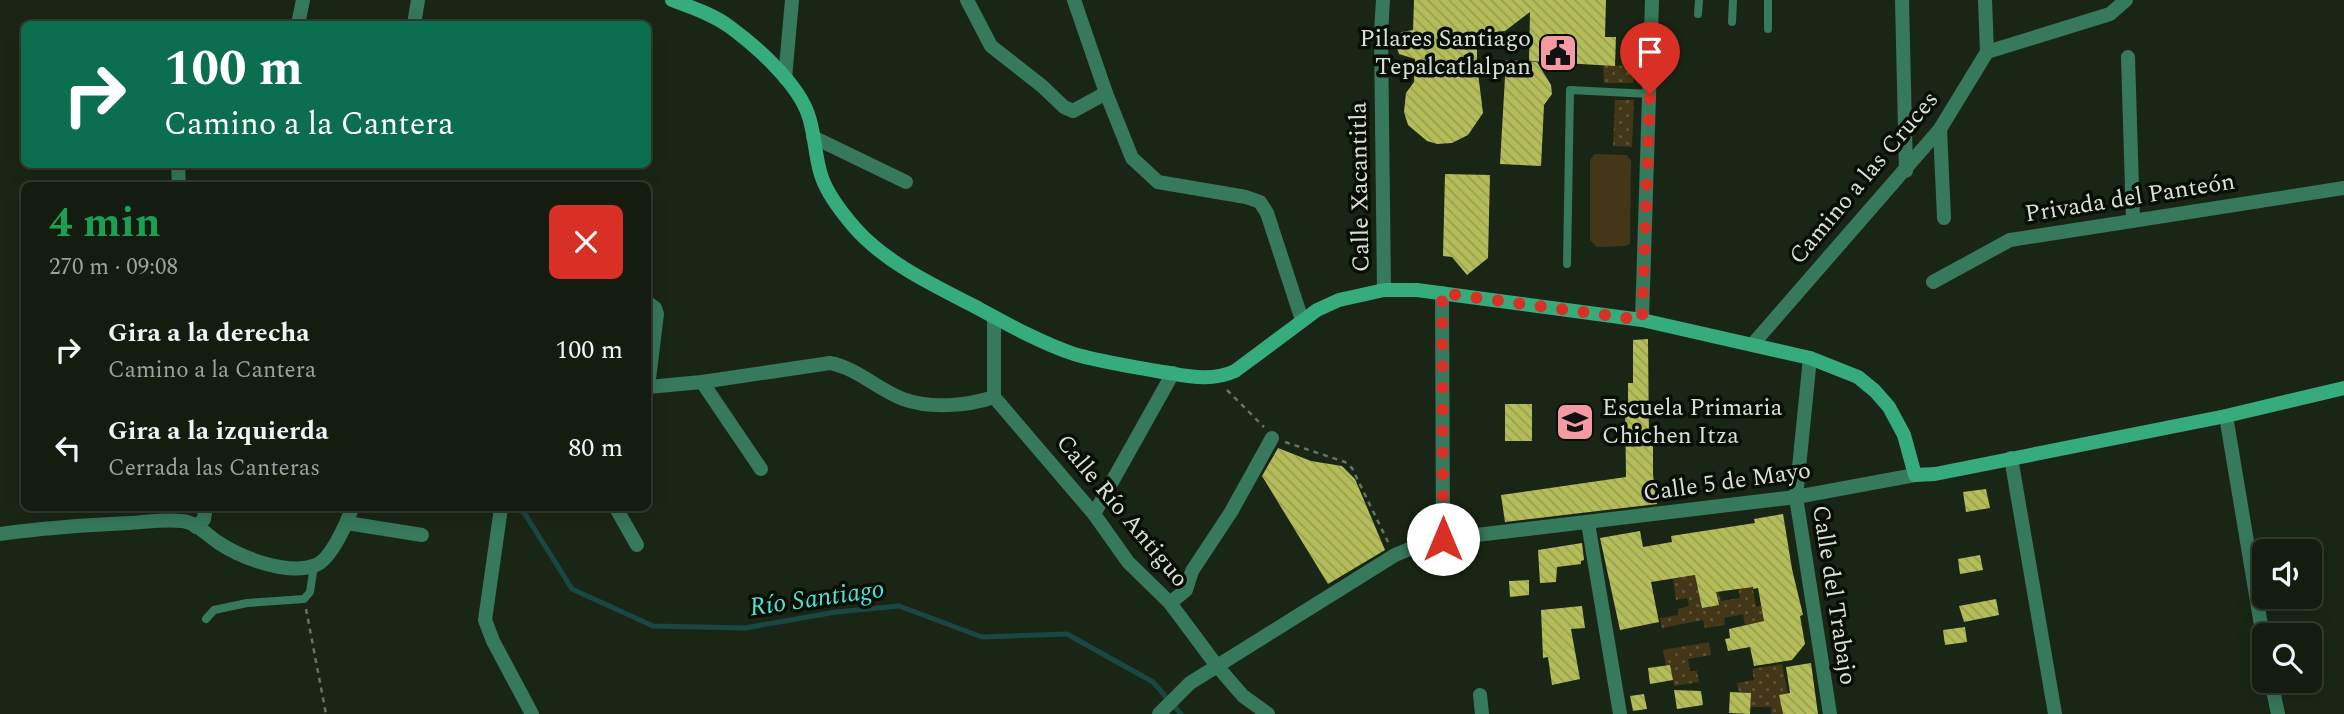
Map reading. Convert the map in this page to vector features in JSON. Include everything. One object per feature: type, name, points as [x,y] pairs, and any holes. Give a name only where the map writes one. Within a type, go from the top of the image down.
[{"type":"street","points":[[299,21],[303,0]]},
{"type":"street","points":[[414,21],[418,0]]},
{"type":"street","points":[[672,0],[728,25],[785,78],[802,101],[809,117],[821,176],[833,198],[856,229],[891,258],[932,284],[1042,342],[1077,355],[1214,378],[1235,371],[1317,310],[1339,300],[1384,290],[1417,290],[1642,320],[1810,358],[1858,377],[1889,407],[1903,435],[1915,475]]},
{"type":"street","points":[[785,78],[792,0]]},
{"type":"street","points":[[967,0],[991,46],[1064,107],[1073,111],[1107,93]]},
{"type":"street","points":[[1074,0],[1132,158],[1158,182],[1246,197],[1260,202],[1302,320]]},
{"type":"street","name":"Calle Xacantitla","points":[[1383,0],[1381,47],[1384,290]]},
{"type":"street","points":[[1642,320],[1652,0]]},
{"type":"street","points":[[1902,0],[1906,171]]},
{"type":"street","points":[[1985,0],[1987,52],[2110,14],[2126,0]]},
{"type":"street","name":"Camino a las Cruces","points":[[1752,345],[1940,129],[1987,52]]},
{"type":"street","points":[[2128,57],[2133,221]]},
{"type":"street","points":[[1940,129],[1944,218]]},
{"type":"street","points":[[813,137],[905,182]]},
{"type":"street","name":"Privada del Panteón","points":[[1933,282],[2010,240],[2344,188]]},
{"type":"street","points":[[1442,293],[1443,539]]},
{"type":"street","points":[[651,305],[657,314],[651,363]]},
{"type":"street","points":[[651,387],[830,363],[843,365],[903,399],[927,404],[978,402],[994,397],[994,317]]},
{"type":"street","name":"Calle del Trabajo","points":[[1810,358],[1796,497],[1830,714]]},
{"type":"street","points":[[1094,514],[1173,373]]},
{"type":"street","points":[[702,382],[761,469]]},
{"type":"street","name":"Calle 5 de Mayo","points":[[1160,712],[1190,683],[1395,555],[1419,545],[1443,539],[1796,497],[1915,475],[1935,474],[2226,416],[2344,388]]},
{"type":"street","name":"Calle Río Antiguo","points":[[994,397],[1094,514],[1128,562],[1170,603],[1217,666],[1243,696],[1268,714]]},
{"type":"street","points":[[2226,416],[2261,623]]},
{"type":"street","points":[[1170,603],[1186,590],[1192,571],[1231,512],[1272,438]]},
{"type":"street","points":[[2011,458],[2055,714]]},
{"type":"street","points":[[196,527],[204,519],[204,511]]},
{"type":"street","points":[[0,534],[52,527],[186,521],[220,544],[265,564],[289,568],[314,566],[323,561],[347,523],[351,511]]},
{"type":"street","points":[[501,511],[485,620],[492,641],[532,714]]},
{"type":"street","points":[[618,511],[637,545]]},
{"type":"street","points":[[347,523],[422,536]]},
{"type":"street","points":[[1588,523],[1620,714]]},
{"type":"street","points":[[2274,693],[2277,714]]},
{"type":"street","points":[[1480,695],[1482,714]]},
{"type":"lane","points":[[1698,14],[1699,0]]},
{"type":"lane","points":[[1732,0],[1732,22]]},
{"type":"lane","points":[[1768,0],[1768,29]]},
{"type":"lane","points":[[1567,264],[1570,90],[1650,94]]},
{"type":"lane","points":[[206,618],[214,610],[247,603],[304,599],[310,592],[314,566]]},
{"type":"path","points":[[1214,378],[1264,426],[1272,438],[1345,462],[1352,468],[1395,555]]},
{"type":"path","points":[[304,599],[326,714]]},
{"type":"shaded area","points":[[1603,65],[1634,66],[1633,83],[1604,83]]},
{"type":"shaded area","points":[[1615,100],[1634,100],[1632,147],[1613,146]]},
{"type":"shaded area","points":[[1595,154],[1627,155],[1631,161],[1630,244],[1625,246],[1597,247],[1590,240],[1590,160]]},
{"type":"shaded area","points":[[1749,566],[1756,607],[1761,605],[1775,620],[1745,625],[1743,614],[1724,618],[1725,625],[1705,628],[1703,620],[1662,628],[1660,618],[1678,615],[1678,609],[1689,606],[1687,598],[1676,600],[1673,579],[1713,572],[1721,601],[1740,598],[1735,569]]},
{"type":"shaded area","points":[[1709,642],[1711,655],[1688,659],[1690,671],[1697,671],[1699,682],[1674,686],[1670,665],[1666,666],[1663,650]]},
{"type":"shaded area","points":[[1782,664],[1788,694],[1779,695],[1783,714],[1771,714],[1771,707],[1750,707],[1751,693],[1739,692],[1737,683],[1754,680],[1752,669]]},
{"type":"building","points":[[1414,0],[1606,0],[1605,37],[1616,37],[1615,66],[1529,61],[1530,12],[1505,31],[1477,34],[1477,65],[1483,113],[1468,135],[1452,143],[1437,144],[1427,141],[1408,125],[1404,112],[1406,93],[1414,82],[1415,59],[1399,54],[1395,42],[1396,36],[1402,32],[1413,30]]},
{"type":"building","points":[[1506,60],[1537,62],[1551,85],[1552,94],[1544,105],[1541,166],[1500,164]]},
{"type":"building","points":[[1445,174],[1490,175],[1488,258],[1467,275],[1452,257],[1443,256]]},
{"type":"building","points":[[1648,339],[1649,440],[1653,441],[1657,504],[1505,522],[1501,495],[1626,477],[1625,405],[1628,405],[1628,383],[1633,383],[1633,340]]},
{"type":"building","points":[[1505,404],[1532,404],[1532,441],[1505,441]]},
{"type":"building","points":[[1278,448],[1311,461],[1342,466],[1355,479],[1385,550],[1328,584],[1262,476]]},
{"type":"building","points":[[1986,489],[1990,508],[1966,512],[1963,492]]},
{"type":"building","points":[[1783,514],[1803,615],[1800,616],[1805,644],[1792,660],[1754,666],[1750,647],[1728,651],[1725,639],[1730,638],[1729,629],[1764,621],[1758,588],[1716,592],[1719,605],[1702,608],[1695,575],[1651,582],[1659,622],[1620,630],[1600,538],[1640,531],[1643,547],[1672,542],[1671,536],[1755,523],[1754,519]]},
{"type":"building","points":[[1582,543],[1584,560],[1581,564],[1557,567],[1556,582],[1540,583],[1538,550]]},
{"type":"building","points":[[1980,555],[1983,570],[1960,574],[1958,559]]},
{"type":"building","points":[[1529,580],[1529,595],[1510,597],[1509,581]]},
{"type":"building","points":[[1996,599],[1999,615],[1964,622],[1959,606]]},
{"type":"building","points":[[1582,606],[1585,628],[1571,629],[1580,679],[1552,685],[1548,657],[1543,658],[1541,610]]},
{"type":"building","points":[[1965,627],[1967,642],[1945,645],[1943,630]]},
{"type":"building","points":[[1811,663],[1818,714],[1783,714],[1779,695],[1790,693],[1786,667]]},
{"type":"building","points":[[1670,665],[1673,680],[1650,684],[1648,668]]},
{"type":"building","points":[[1674,690],[1701,691],[1703,705],[1677,709]]},
{"type":"building","points":[[1730,692],[1751,693],[1750,714],[1729,713]]},
{"type":"building","points":[[1644,694],[1647,709],[1633,711],[1630,696]]},
{"type":"waterway","name":"Río Santiago","points":[[522,511],[572,589],[653,626],[745,628],[836,612],[899,606],[982,637],[1067,634],[1153,682],[1181,714]]},
{"type":"place","name":"Pilares Santiago Tepalcatlalpan","points":[[1558,53]]},
{"type":"place","name":"Escuela Primaria Chichen Itza","points":[[1575,422]]},
{"type":"route","points":[[1443,539],[1442,293],[1642,320],[1650,94]]}]
